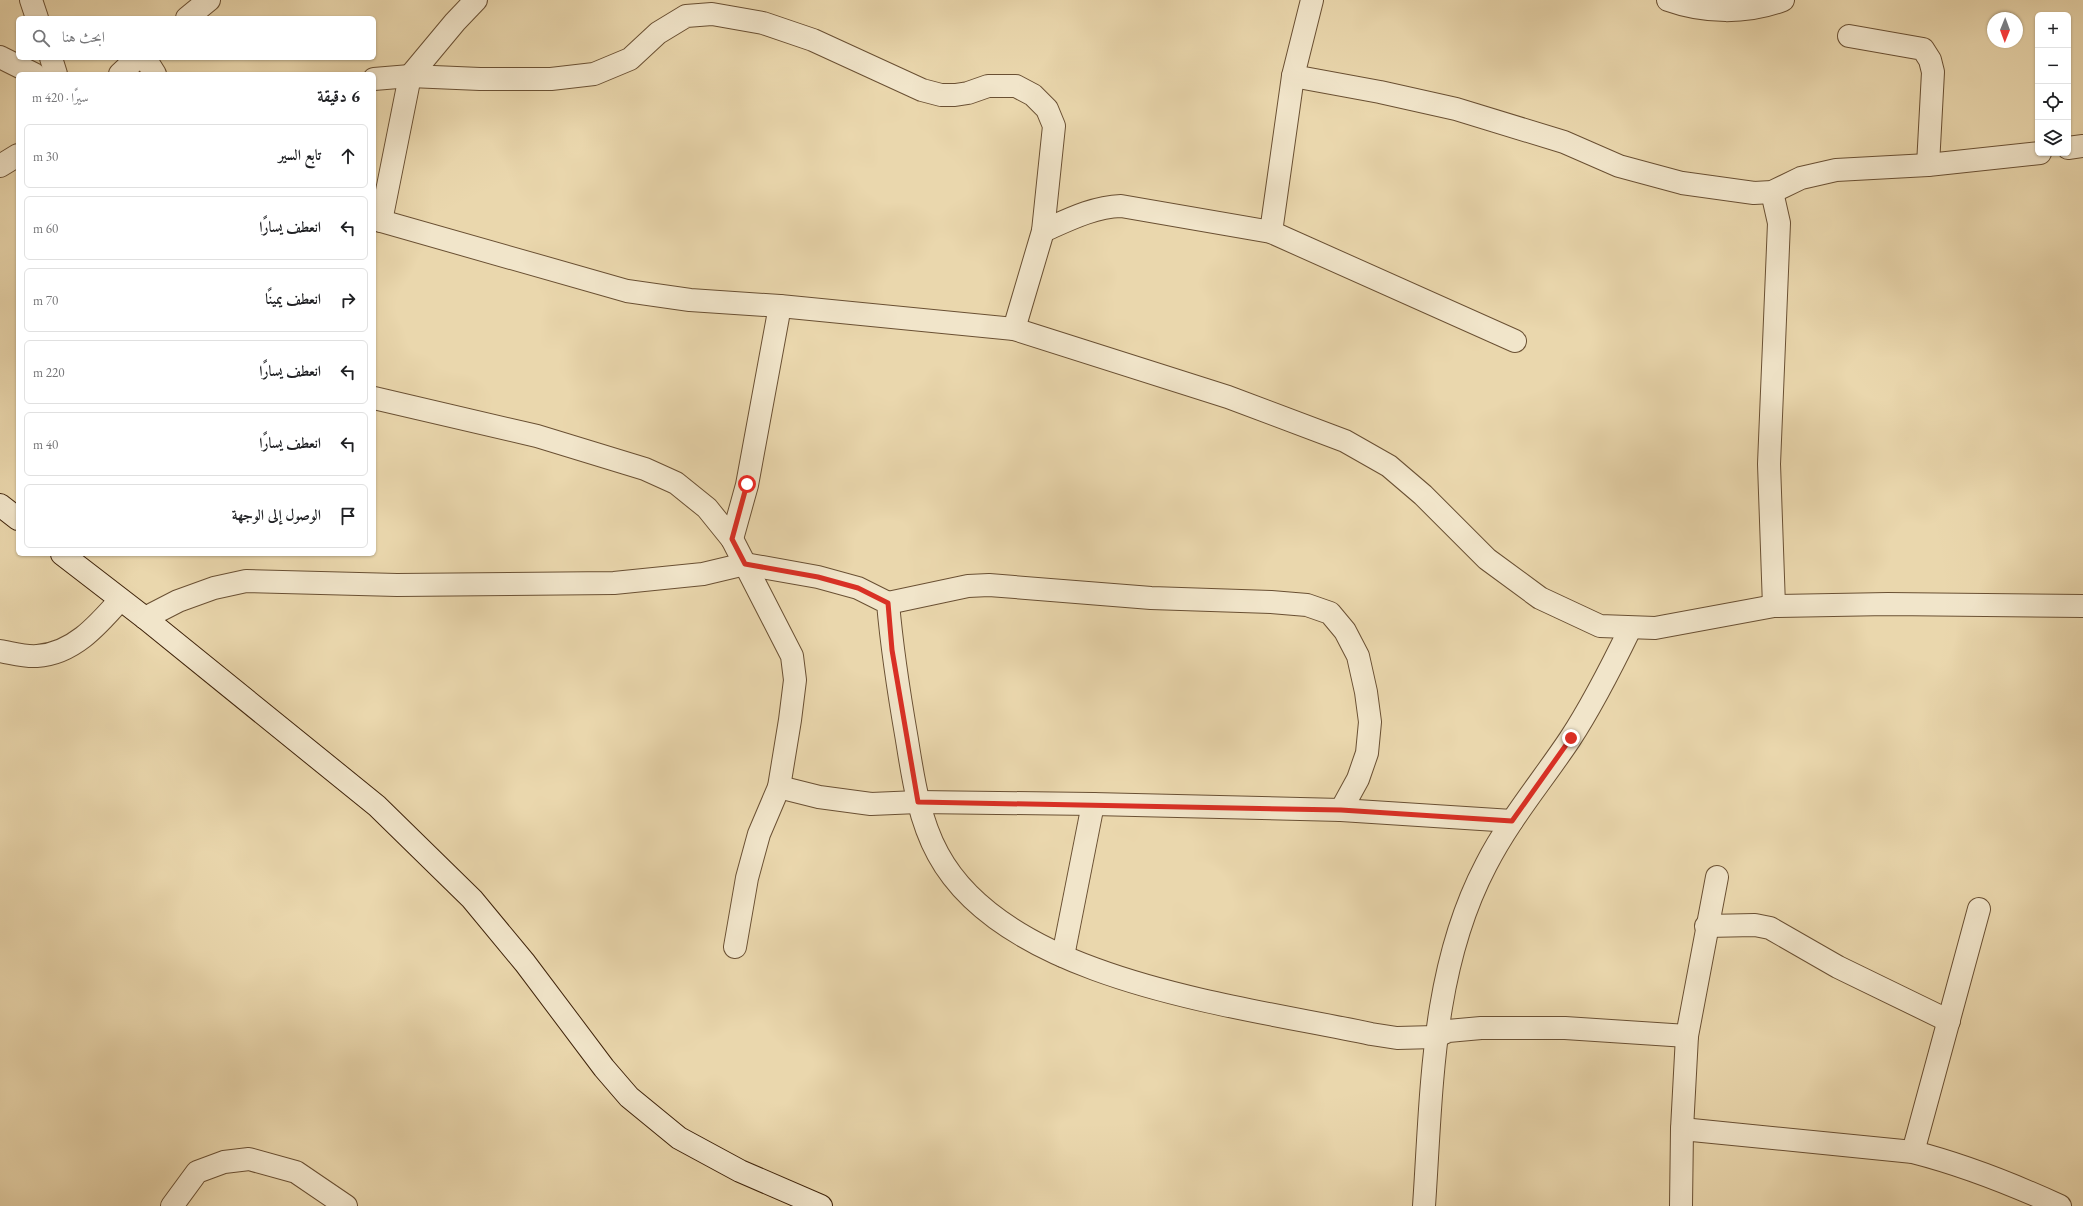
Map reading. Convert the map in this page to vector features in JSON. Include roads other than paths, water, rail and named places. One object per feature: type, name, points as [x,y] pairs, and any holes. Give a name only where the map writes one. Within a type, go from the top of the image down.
[{"type":"street","points":[[31,0],[36,16]]},
{"type":"street","points":[[189,16],[209,0]]},
{"type":"street","points":[[476,0],[455,22],[410,76],[378,220],[627,291],[690,300],[780,306],[1014,329],[1228,397],[1346,442],[1389,466],[1423,495],[1487,559],[1540,598],[1600,626],[1630,629],[1655,628],[1774,606],[1888,604],[2083,606]]},
{"type":"street","points":[[1271,232],[1293,76],[1312,0]]},
{"type":"street","points":[[1668,0],[1679,4],[1719,10],[1749,9],[1783,0]]},
{"type":"street","points":[[376,79],[410,76],[480,80],[551,79],[594,74],[612,68],[630,59],[658,33],[686,16],[712,14],[763,23],[813,40],[922,90],[941,95],[968,93],[988,86],[1016,86],[1033,94],[1047,109],[1054,126],[1043,232],[1014,329]]},
{"type":"street","points":[[1849,36],[1922,49],[1930,60],[1933,72],[1928,165]]},
{"type":"street","points":[[0,57],[30,72]]},
{"type":"street","points":[[52,60],[55,72]]},
{"type":"street","points":[[122,72],[135,60]]},
{"type":"street","points":[[146,60],[155,72]]},
{"type":"street","points":[[1293,76],[1380,92],[1456,109],[1564,142],[1619,166],[1682,183],[1754,193],[1772,192],[1801,178],[1836,170],[1928,165],[2035,154]]},
{"type":"street","points":[[2071,148],[2083,146]]},
{"type":"street","points":[[0,166],[16,156]]},
{"type":"street","points":[[1772,192],[1779,223],[1770,464],[1774,606]]},
{"type":"street","points":[[1043,232],[1085,213],[1102,208],[1121,206],[1271,232],[1515,341]]},
{"type":"street","points":[[732,539],[747,484],[780,306]]},
{"type":"street","points":[[376,398],[538,436],[645,469],[676,483],[707,508],[732,539],[792,656],[795,680],[779,787],[759,834],[749,871],[735,947]]},
{"type":"street","points":[[0,505],[16,517]]},
{"type":"street","points":[[65,556],[145,618],[377,806],[472,899],[525,963],[599,1063],[629,1097],[679,1138],[740,1171],[820,1206]]},
{"type":"street","points":[[145,618],[178,602],[214,588],[246,581],[397,585],[614,583],[703,574],[745,564],[818,577],[858,588],[888,603],[968,586],[989,585],[1144,597],[1271,602],[1307,605],[1330,613],[1346,632],[1358,656],[1366,692],[1370,722],[1367,753],[1358,779],[1341,810]]},
{"type":"street","points":[[0,651],[37,656],[58,652],[78,641],[96,627],[120,600]]},
{"type":"street","points":[[888,603],[892,650],[918,802],[937,853],[950,874],[983,909],[1030,939],[1063,956],[1111,975],[1164,992],[1397,1038],[1435,1037],[1448,1031],[1482,1028],[1565,1028],[1687,1036]]},
{"type":"street","points":[[1424,1206],[1435,1037],[1451,955],[1463,918],[1486,865],[1512,821],[1571,738],[1607,677],[1630,629]]},
{"type":"street","points":[[779,787],[819,797],[870,804],[918,802],[1093,804],[1341,810],[1512,821]]},
{"type":"street","points":[[1063,956],[1093,804]]},
{"type":"street","points":[[1681,1206],[1682,1128],[1687,1036],[1706,926],[1717,877]]},
{"type":"street","points":[[1913,1152],[1979,910]]},
{"type":"street","points":[[1706,926],[1755,925],[1770,928],[1838,966],[1949,1021]]},
{"type":"street","points":[[1682,1128],[1913,1152],[1949,1161],[2007,1182],[2060,1206]]},
{"type":"street","points":[[172,1206],[197,1172],[224,1162],[249,1159],[296,1172],[346,1206]]}]
